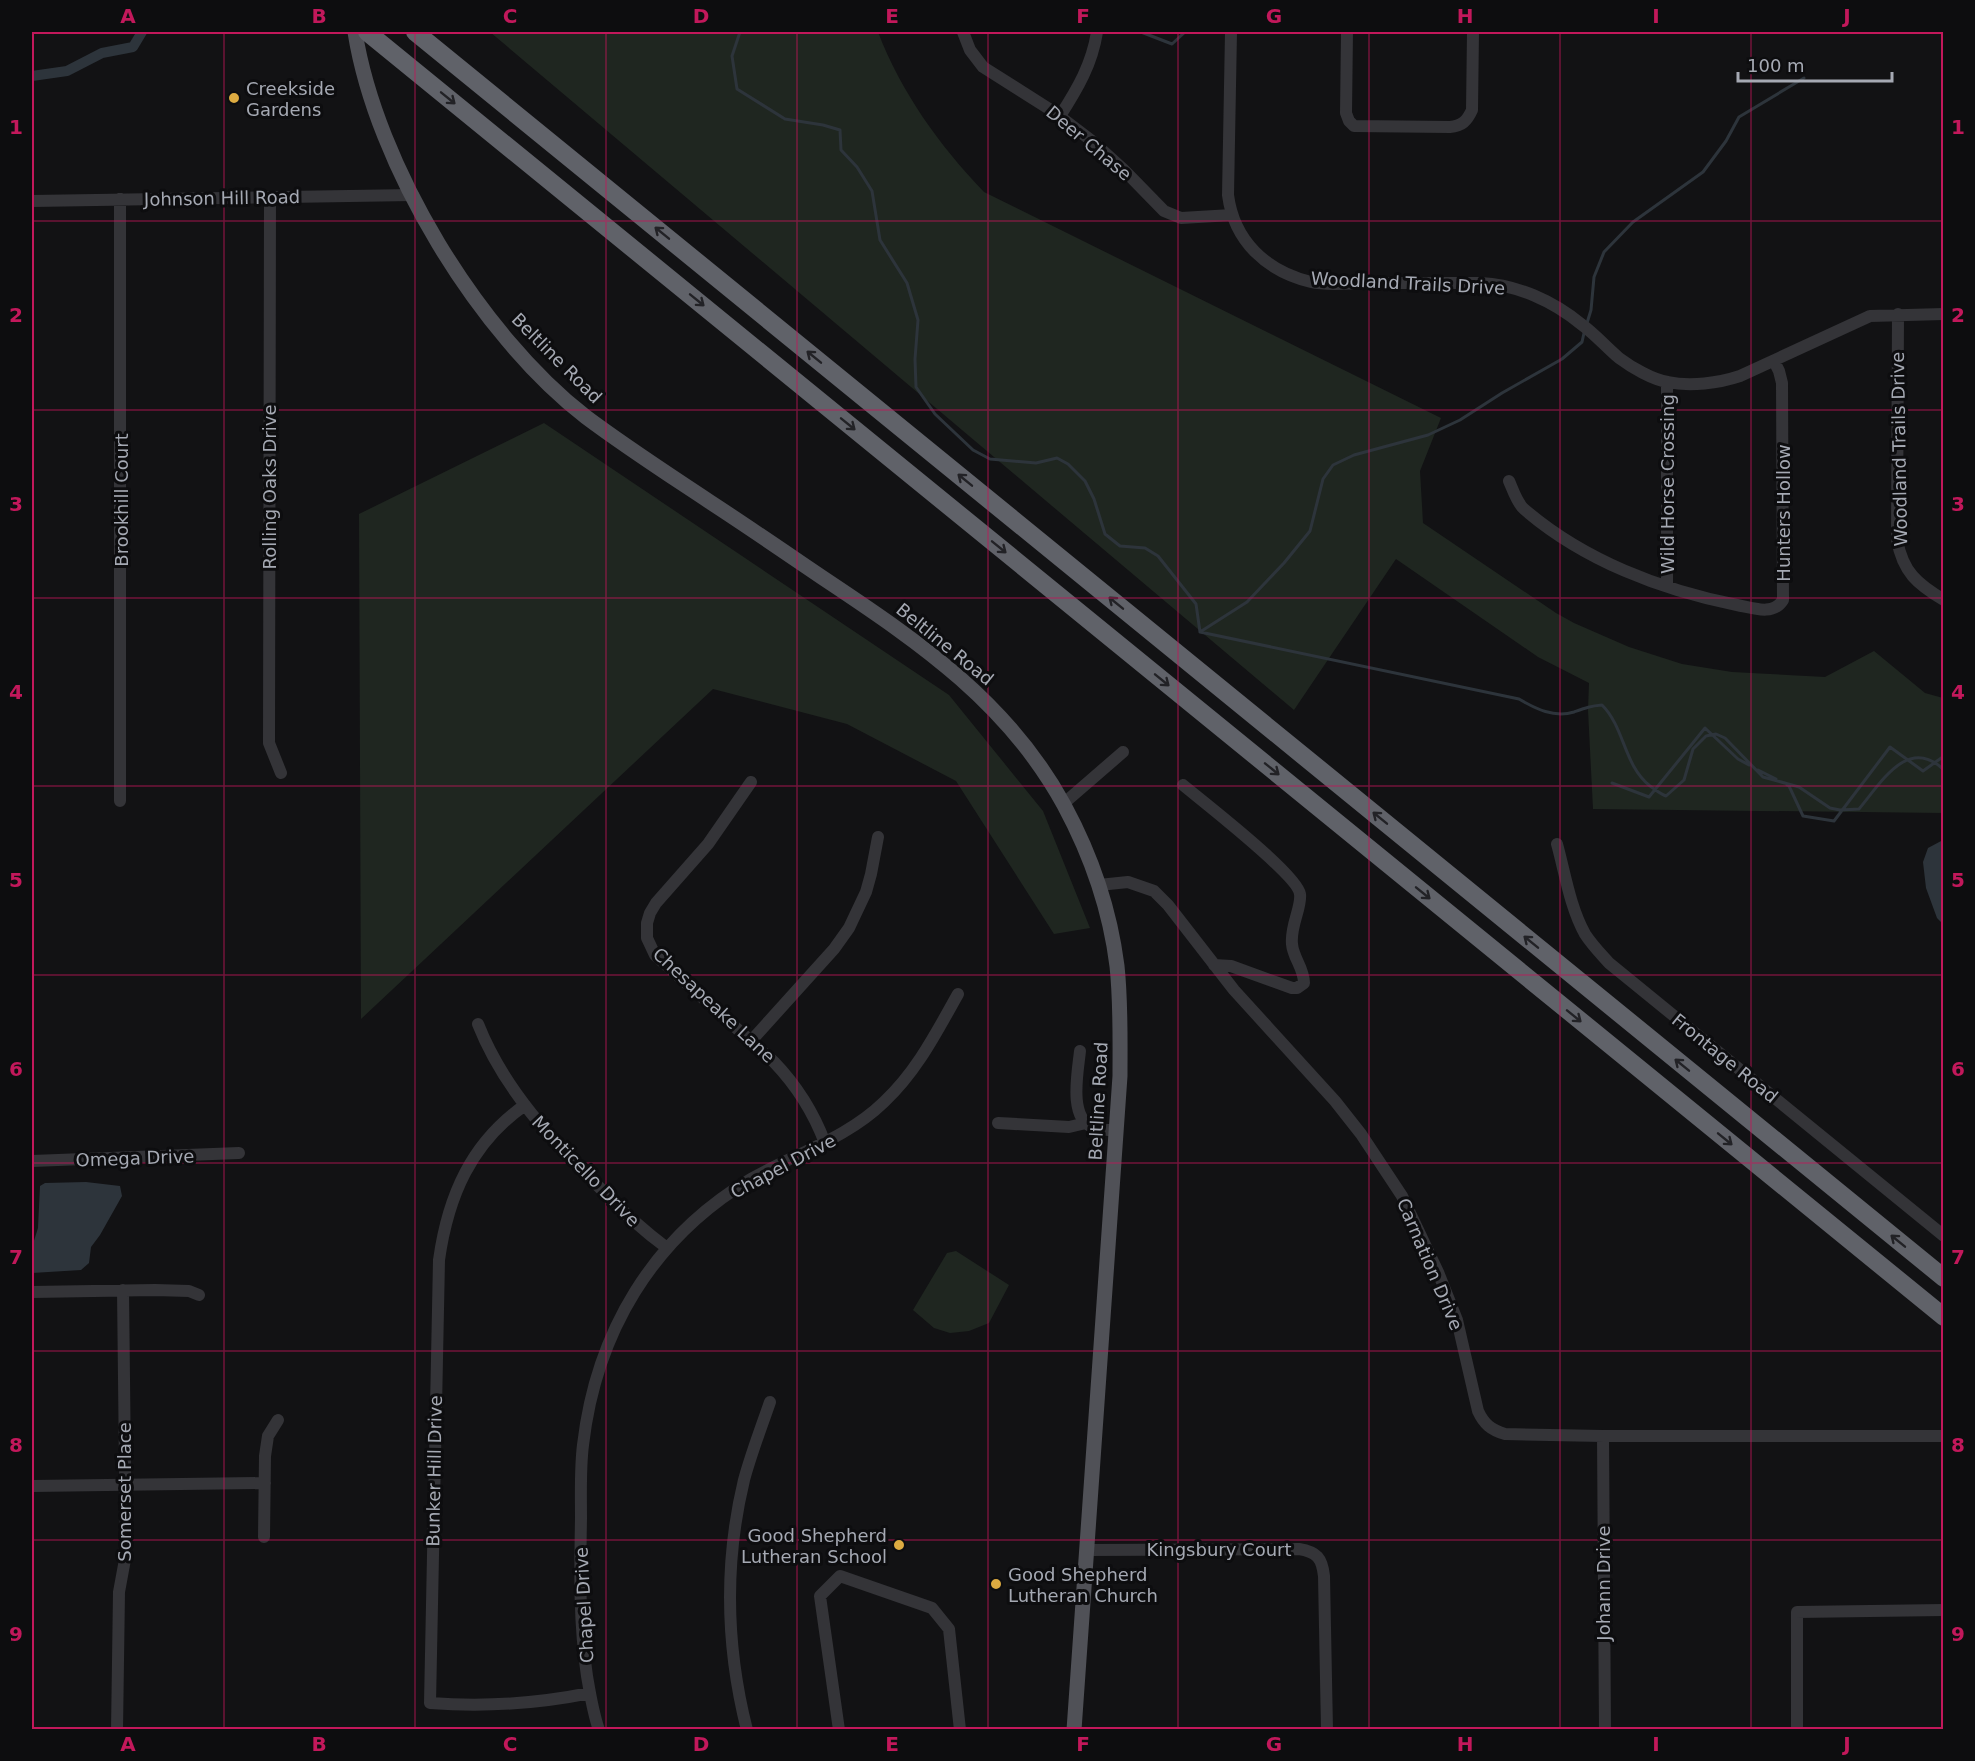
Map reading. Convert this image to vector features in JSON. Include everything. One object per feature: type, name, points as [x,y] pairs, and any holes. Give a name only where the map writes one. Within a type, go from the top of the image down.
[{"type":"highway","points":[[367,32],[1944,1317]]},
{"type":"highway","points":[[415,32],[1944,1278]]},
{"type":"main road","name":"Beltline Road","points":[[355,32],[373,102],[413,195],[431,230],[469,290],[516,348],[561,395],[585,416],[661,470],[879,615],[949,667],[990,706],[1026,747],[1064,804],[1078,832],[1099,885],[1109,924],[1118,984],[1120,1076],[1074,1730]]},
{"type":"street","name":"Deer Chase","points":[[963,32],[970,50],[983,67],[1060,116],[1124,170],[1164,212],[1181,218],[1232,216]]},
{"type":"street","points":[[1060,116],[1078,88],[1089,65],[1097,32]]},
{"type":"street","name":"Woodland Trails Drive","points":[[1231,32],[1228,195],[1232,216],[1237,229],[1255,252],[1283,271],[1312,282],[1481,283],[1508,286],[1557,307],[1582,324],[1632,367],[1667,382],[1721,382],[1740,376],[1870,316],[1944,314]]},
{"type":"street","points":[[1347,32],[1346,113],[1354,126],[1450,127],[1458,126],[1468,120],[1472,110],[1473,32]]},
{"type":"street","name":"Johnson Hill Road","points":[[32,201],[413,195]]},
{"type":"street","name":"Rolling Oaks Drive","points":[[270,198],[269,743],[281,773]]},
{"type":"street","name":"Brookhill Court","points":[[120,200],[120,801]]},
{"type":"street","name":"Woodland Trails Drive","points":[[1898,314],[1897,540],[1902,560],[1913,578],[1944,600]]},
{"type":"street","name":"Hunters Hollow","points":[[1509,481],[1522,507],[1566,540],[1636,576],[1716,600],[1762,609],[1772,610],[1779,607],[1783,600],[1782,383],[1774,361]]},
{"type":"street","name":"Wild Horse Crossing","points":[[1667,382],[1667,586]]},
{"type":"street","points":[[1064,804],[1123,752]]},
{"type":"street","name":"Chesapeake Lane","points":[[751,782],[708,844],[656,903],[650,913],[646,930],[647,938],[655,955],[791,1079],[816,1120],[825,1143]]},
{"type":"street","points":[[1183,785],[1272,860],[1296,885],[1300,894],[1292,931],[1293,951],[1304,977],[1304,983],[1300,987],[1292,988],[1275,983],[1231,966],[1214,965]]},
{"type":"street","points":[[751,1041],[834,949],[849,928],[866,892],[878,837]]},
{"type":"street","name":"Frontage Road","points":[[1557,844],[1577,915],[1586,935],[1609,963],[1944,1236]]},
{"type":"street","name":"Carnation Drive","points":[[1099,885],[1128,882],[1154,891],[1168,905],[1214,965],[1335,1101],[1361,1134],[1402,1196],[1425,1242],[1457,1320],[1478,1411],[1482,1420],[1496,1431],[1505,1434],[1603,1436],[1944,1436]]},
{"type":"street","name":"Chapel Drive","points":[[599,1730],[590,1694],[584,1652],[579,1590],[581,1477],[587,1418],[603,1356],[614,1329],[643,1279],[667,1248],[702,1215],[741,1186],[845,1133],[865,1119],[900,1086],[928,1048],[958,994]]},
{"type":"street","name":"Monticello Drive","points":[[478,1024],[489,1052],[525,1106],[550,1137],[622,1212],[667,1248]]},
{"type":"street","points":[[1080,1051],[1076,1101],[1080,1116],[1093,1127],[1117,1131]]},
{"type":"street","name":"Bunker Hill Drive","points":[[525,1106],[495,1129],[481,1146],[467,1169],[450,1206],[442,1238],[439,1260],[437,1330],[430,1703],[490,1706],[590,1694]]},
{"type":"street","points":[[998,1123],[1069,1127],[1086,1123]]},
{"type":"street","name":"Omega Drive","points":[[32,1161],[239,1153]]},
{"type":"street","name":"Somerset Place","points":[[117,1730],[119,1592],[126,1554],[123,1290]]},
{"type":"street","points":[[32,1292],[189,1291],[199,1295]]},
{"type":"street","points":[[747,1730],[734,1668],[730,1614],[731,1554],[745,1477],[770,1402]]},
{"type":"street","points":[[264,1537],[268,1436],[278,1420]]},
{"type":"street","name":"Johann Drive","points":[[1603,1436],[1605,1730]]},
{"type":"street","points":[[32,1486],[265,1483]]},
{"type":"street","name":"Kingsbury Court","points":[[1087,1550],[1299,1549],[1314,1554],[1321,1560],[1324,1576],[1327,1730]]},
{"type":"street","points":[[839,1730],[820,1596],[840,1576],[932,1608],[944,1622],[949,1629],[960,1730]]},
{"type":"street","points":[[1797,1730],[1797,1612],[1944,1610]]},
{"type":"shaded area","points":[[490,32],[878,32],[898,76],[923,117],[952,156],[984,192],[1441,418],[1420,471],[1423,523],[1556,613],[1629,647],[1682,664],[1732,672],[1825,677],[1874,651],[1925,693],[1943,698],[1943,813],[1593,809],[1588,710],[1589,683],[1538,657],[1396,559],[1294,710]]},
{"type":"shaded area","points":[[544,423],[949,695],[1043,811],[1090,928],[1054,934],[956,781],[847,724],[713,689],[361,1019],[359,514]]},
{"type":"shaded area","points":[[1943,840],[1943,924],[1937,918],[1926,888],[1923,862],[1928,848]]},
{"type":"shaded area","points":[[86,1182],[120,1186],[122,1196],[91,1247],[89,1263],[81,1270],[32,1273],[32,1247],[38,1228],[40,1186],[45,1183]]},
{"type":"shaded area","points":[[956,1251],[1009,1285],[989,1323],[969,1331],[950,1333],[934,1328],[913,1310],[947,1253]]},
{"type":"waterway","points":[[32,76],[67,71],[102,53],[133,47],[142,32]]},
{"type":"waterway","points":[[740,32],[732,56],[737,89],[785,119],[840,130],[841,150],[857,167],[872,191],[880,240],[907,283],[918,320],[915,359],[916,387],[935,414],[973,450],[990,459],[1036,463],[1057,458],[1068,464],[1085,481],[1094,499],[1105,534],[1120,546],[1145,548],[1158,556],[1196,604],[1200,632]]},
{"type":"waterway","points":[[1141,32],[1172,44],[1185,32]]},
{"type":"waterway","points":[[1587,323],[1591,310],[1594,277],[1604,252],[1633,222],[1703,172],[1726,141],[1739,117],[1804,78]]},
{"type":"waterway","points":[[1200,632],[1247,602],[1310,531],[1323,479],[1333,465],[1354,455],[1428,435],[1460,420],[1562,359],[1582,342],[1584,333]]},
{"type":"waterway","points":[[1200,632],[1519,699],[1552,713],[1567,714],[1602,705],[1610,714],[1629,757],[1641,777],[1666,796],[1684,780],[1693,749],[1706,736],[1716,734],[1725,738],[1763,777],[1799,787],[1830,808],[1840,810],[1859,809],[1886,776],[1907,760],[1919,758],[1931,761],[1944,770]]},
{"type":"waterway","points":[[1612,783],[1649,797],[1705,728],[1738,759],[1749,765]]},
{"type":"waterway","points":[[1787,785],[1803,816],[1834,821],[1890,747],[1923,771],[1944,756]]},
{"type":"waterway","points":[[1758,770],[1776,779]]},
{"type":"place","name":"Creekside Gardens","points":[[234,98]]},
{"type":"place","name":"Good Shepherd Lutheran School","points":[[899,1545]]},
{"type":"place","name":"Good Shepherd Lutheran Church","points":[[996,1584]]}]
